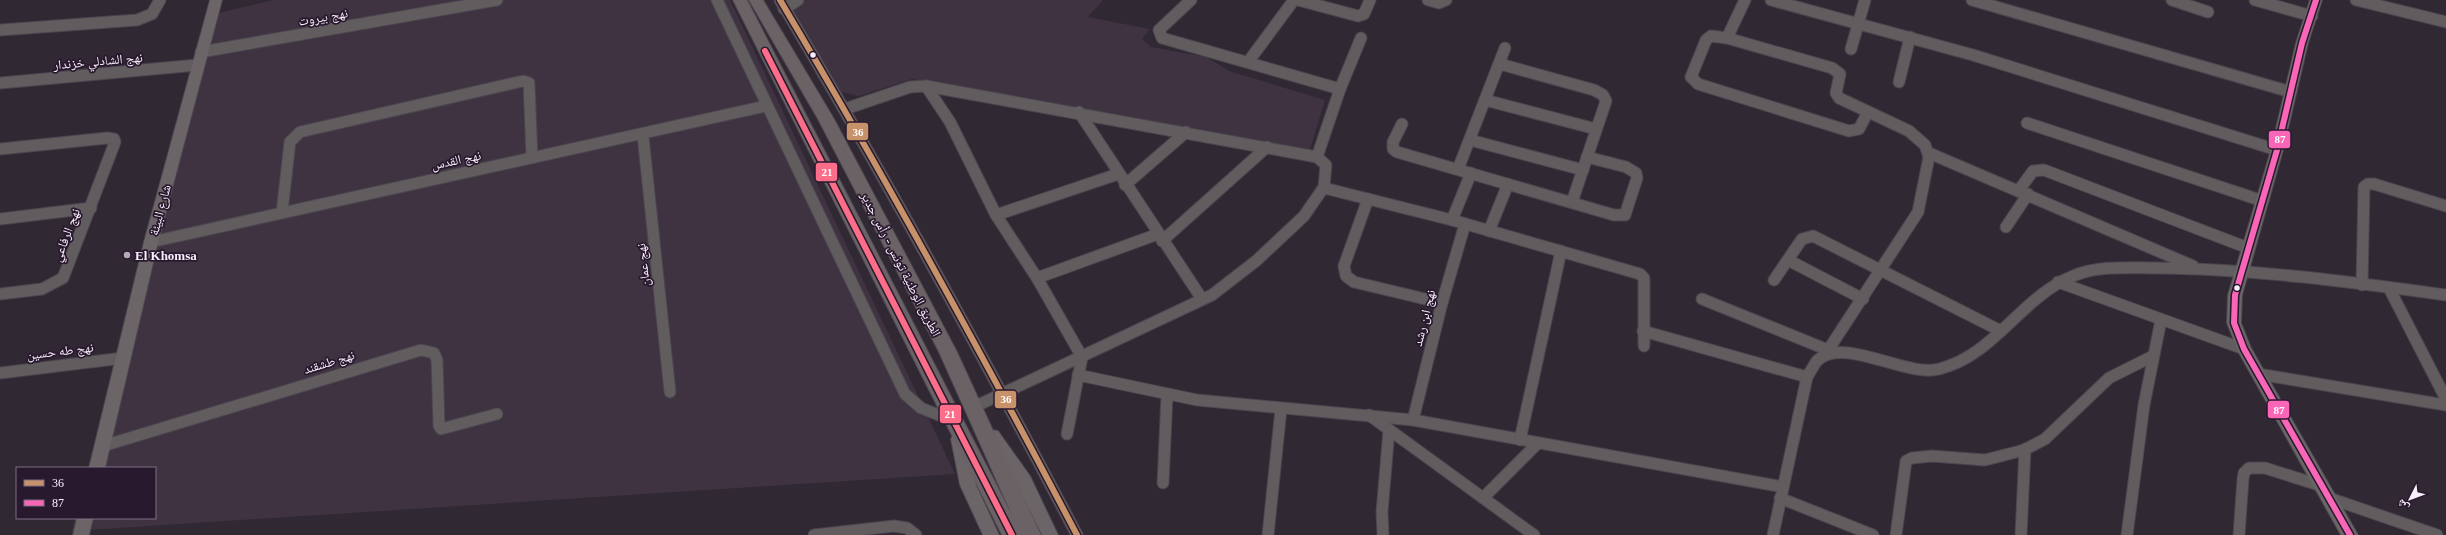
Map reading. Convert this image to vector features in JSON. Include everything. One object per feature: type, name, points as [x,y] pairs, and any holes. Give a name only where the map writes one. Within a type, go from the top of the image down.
[{"type":"highway","name":"الطريق الوطنية تونس - رأس جدير","points":[[740,0],[1007,526],[1031,535]]},
{"type":"highway","name":"الطريق الوطنية تونس - رأس جدير","points":[[756,0],[826,119],[948,352],[975,411],[1007,526]]},
{"type":"main road","name":"شارع البيئة","points":[[97,467],[151,242],[199,58],[216,0]]},
{"type":"main road","points":[[2316,0],[2302,43],[2277,150],[2235,295],[2234,316],[2237,330],[2244,348],[2350,535]]},
{"type":"main road","points":[[975,411],[1024,481],[1050,535]]},
{"type":"main road","points":[[81,535],[85,519]]},
{"type":"street","points":[[0,30],[137,20],[152,14],[160,0]]},
{"type":"street","name":"نهج بيروت","points":[[199,58],[497,0]]},
{"type":"street","points":[[717,0],[766,106],[905,394],[921,408],[956,424]]},
{"type":"street","points":[[798,0],[782,5],[844,108],[1003,394],[1077,535]]},
{"type":"street","points":[[1191,0],[1163,24],[1159,30],[1162,38],[1340,89]]},
{"type":"street","points":[[1248,62],[1299,0],[1358,16],[1364,14],[1370,0]]},
{"type":"street","points":[[1428,0],[1439,3],[1446,0]]},
{"type":"street","points":[[1727,38],[1746,0]]},
{"type":"street","points":[[1771,0],[1910,37],[2207,127],[2277,150]]},
{"type":"street","points":[[1850,49],[1859,24],[1865,0]]},
{"type":"street","points":[[1972,0],[2291,92]]},
{"type":"street","points":[[2172,0],[2187,2],[2208,12]]},
{"type":"street","points":[[2255,0],[2312,16]]},
{"type":"street","points":[[2356,0],[2446,22]]},
{"type":"street","points":[[1868,112],[1859,129],[1849,131],[1693,81],[1691,77],[1706,40],[1711,36],[1727,38],[1836,70],[1840,75],[1837,96],[1847,103],[1868,112],[1909,131],[1922,141],[1929,153],[2024,192],[2199,268]]},
{"type":"street","points":[[1899,82],[1910,37]]},
{"type":"street","points":[[1317,157],[1340,89],[1361,38]]},
{"type":"street","points":[[1458,169],[1505,48]]},
{"type":"street","name":"نهج الشادلي خزندار","points":[[0,83],[199,58]]},
{"type":"street","points":[[1500,64],[1594,90],[1603,95],[1606,101],[1572,202]]},
{"type":"street","points":[[282,212],[290,142],[300,132],[523,81],[529,83],[532,158]]},
{"type":"street","points":[[844,108],[910,87],[926,86],[1079,112],[1317,157],[1326,166],[1324,188],[1312,206],[1281,237],[1239,275],[1202,299],[1082,358],[1003,394],[975,411]]},
{"type":"street","points":[[926,86],[950,122],[972,170],[996,215],[1037,278],[1082,358],[1067,434]]},
{"type":"street","points":[[1485,100],[1596,130]]},
{"type":"street","name":"نهج القدس","points":[[151,242],[532,158],[643,136],[766,106]]},
{"type":"street","points":[[1079,112],[1125,185],[1202,299]]},
{"type":"street","points":[[2028,123],[2263,201]]},
{"type":"street","points":[[1402,124],[1392,145],[1395,151],[1617,216],[1626,214],[1637,178],[1636,173],[1626,167],[1587,157]]},
{"type":"street","points":[[1125,185],[1186,132]]},
{"type":"street","name":"نهج عمان","points":[[643,136],[670,392]]},
{"type":"street","name":"نهج الرفاعي","points":[[0,149],[114,139],[115,145],[69,268],[57,284],[44,289],[0,294]]},
{"type":"street","points":[[1470,140],[1583,170]]},
{"type":"street","points":[[1037,278],[1160,238],[1267,147]]},
{"type":"street","points":[[1773,535],[1806,377],[1814,363],[1827,352],[1918,212],[1923,193],[1929,153]]},
{"type":"street","points":[[2006,227],[2024,192],[2032,172],[2037,169],[2044,170],[2248,248]]},
{"type":"street","points":[[1452,220],[1471,173]]},
{"type":"street","points":[[996,215],[1118,174]]},
{"type":"street","points":[[1489,231],[1508,184]]},
{"type":"street","points":[[2362,285],[2364,187],[2368,184],[2374,184],[2446,206]]},
{"type":"street","points":[[1324,188],[1452,220],[1637,272],[1643,276],[1644,346]]},
{"type":"street","points":[[1368,199],[1344,266],[1346,277],[1354,282],[1442,303]]},
{"type":"street","points":[[0,219],[91,208]]},
{"type":"street","name":"نهج ابن رشد","points":[[1413,420],[1442,303],[1465,224]]},
{"type":"street","points":[[1774,280],[1802,239],[1811,236],[1881,269],[2001,331]]},
{"type":"street","points":[[1520,440],[1561,251]]},
{"type":"street","points":[[1788,260],[1862,299]]},
{"type":"street","points":[[1702,299],[1827,352],[1854,354],[1912,370],[1931,371],[1960,363],[2001,331],[2058,282],[2080,273],[2099,270],[2199,268],[2242,271],[2446,295]]},
{"type":"street","points":[[2058,282],[2161,320],[2244,348]]},
{"type":"street","points":[[2389,288],[2446,399]]},
{"type":"street","points":[[2127,535],[2130,498],[2152,356],[2161,320]]},
{"type":"street","points":[[1643,331],[1806,377]]},
{"type":"street","name":"نهج طشقند","points":[[103,446],[422,350],[434,353],[437,360],[438,426],[441,428],[449,428],[497,414]]},
{"type":"street","points":[[1896,535],[1906,461],[1910,458],[1932,456],[1962,460],[1986,460],[2006,456],[2025,449],[2045,439],[2109,378],[2152,356]]},
{"type":"street","name":"نهج طه حسين","points":[[0,373],[123,358]]},
{"type":"street","points":[[2258,374],[2446,405]]},
{"type":"street","points":[[1078,375],[1167,395],[1281,409],[1369,415],[1413,420],[1782,492],[1873,535]]},
{"type":"street","points":[[1163,483],[1167,395]]},
{"type":"street","points":[[1268,535],[1281,409]]},
{"type":"street","points":[[1369,415],[1534,535]]},
{"type":"street","points":[[1383,535],[1382,512],[1389,430]]},
{"type":"street","points":[[1483,498],[1514,465],[1537,444]]},
{"type":"street","points":[[2021,535],[2025,449]]},
{"type":"street","points":[[2239,535],[2243,479],[2244,473],[2249,468],[2265,468],[2437,535]]},
{"type":"street","points":[[814,535],[894,526],[907,528],[916,535]]},
{"type":"shaded area","points":[[273,0],[730,0],[955,474],[72,531],[75,519],[156,519],[156,467],[88,467],[207,16]]},
{"type":"shaded area","points":[[803,0],[1103,0],[1088,17],[1150,29],[1142,39],[1151,47],[1206,57],[1229,71],[1325,100],[1309,153],[912,79],[859,96],[835,91],[791,8]]},
{"type":"transit line","name":"36","points":[[780,0],[845,109],[1003,394],[1077,535]]},
{"type":"transit line","name":"87","points":[[2316,0],[2302,43],[2277,150],[2235,295],[2234,323],[2244,349],[2350,535]]},
{"type":"transit line","name":"21","points":[[765,51],[1012,535]]},
{"type":"place","name":"El Khomsa","points":[[127,255]]}]
